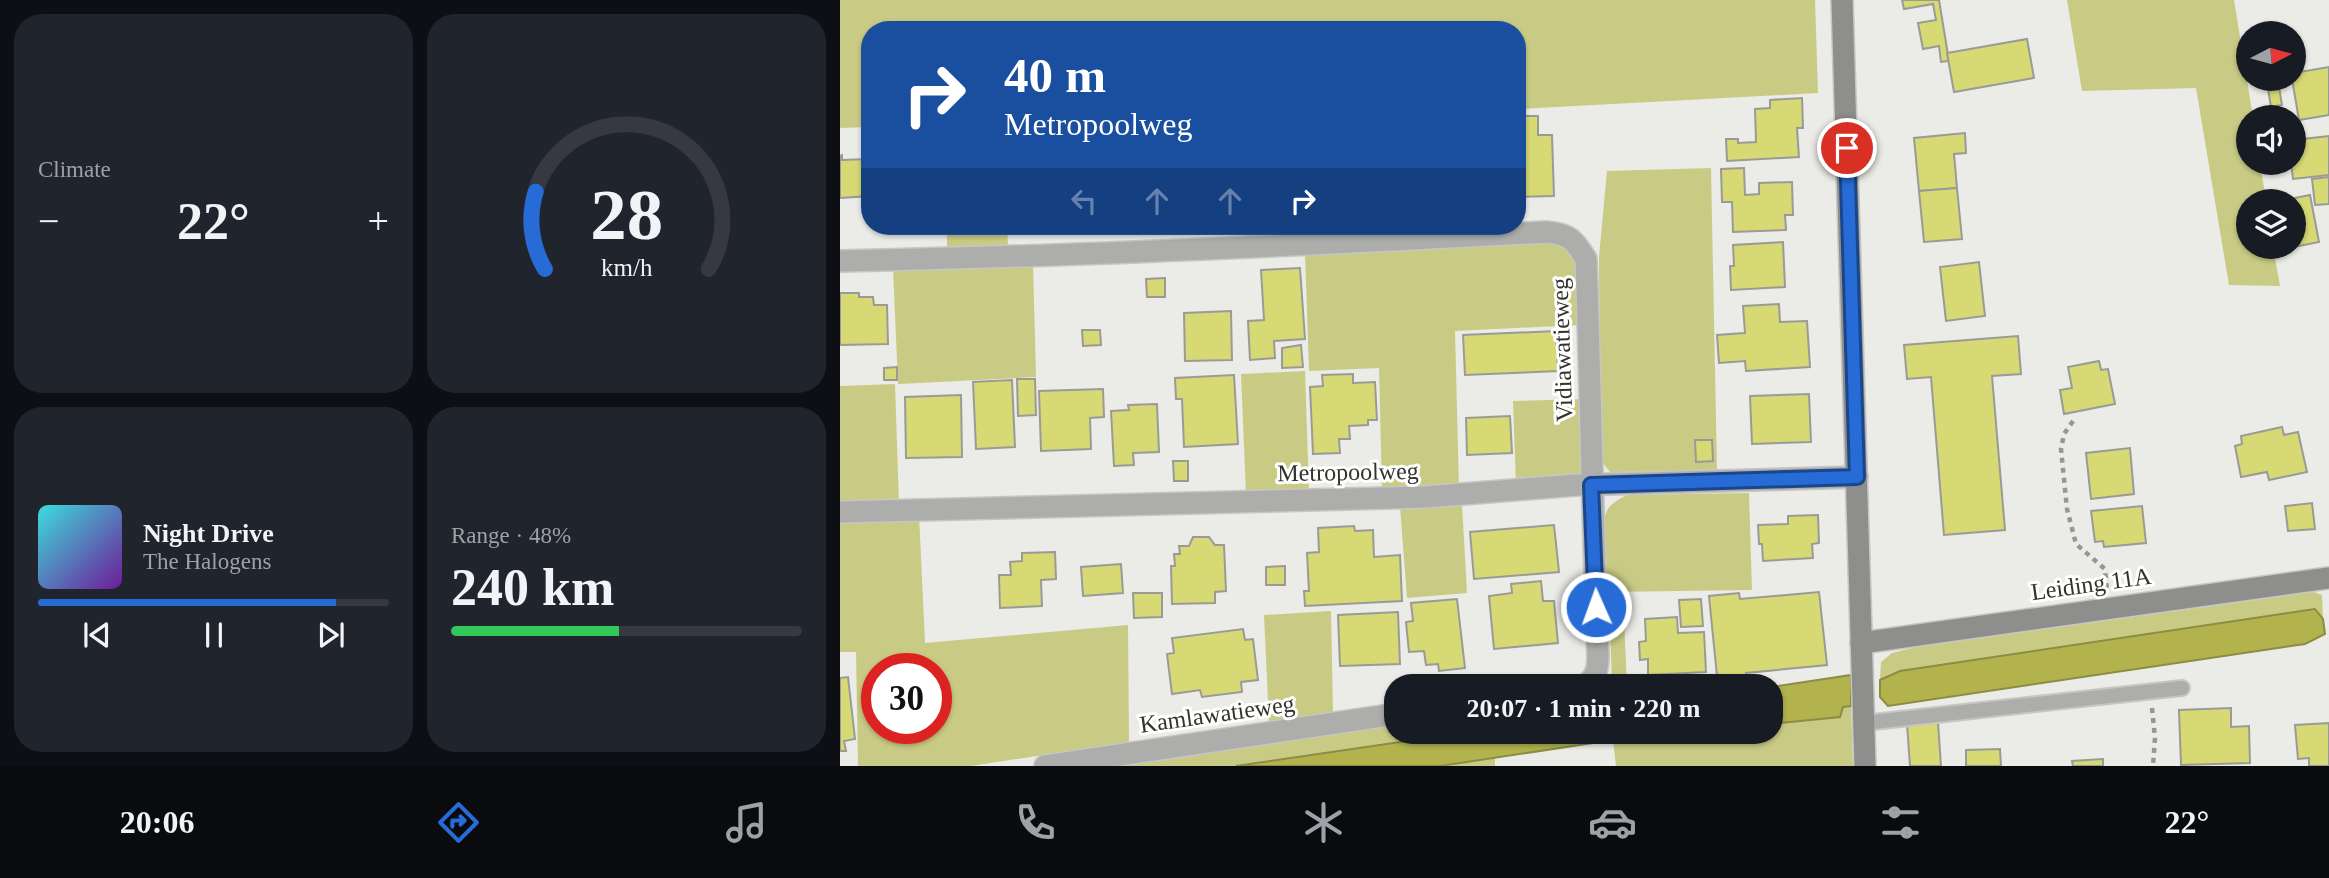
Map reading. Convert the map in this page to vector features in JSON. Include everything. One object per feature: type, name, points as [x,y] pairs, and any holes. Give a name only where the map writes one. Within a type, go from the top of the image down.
[{"type":"main road","points":[[1842,0],[1865,766]]},
{"type":"main road","name":"Leiding 11A","points":[[1861,643],[2329,578]]},
{"type":"street","name":"Vidiawatieweg","points":[[1526,233],[1564,233],[1576,243],[1586,259],[1591,485]]},
{"type":"street","name":"Vidiawatieweg","points":[[840,261],[1309,245],[1491,235]]},
{"type":"street","name":"Metropoolweg","points":[[840,512],[1425,496],[1591,485],[1857,477]]},
{"type":"street","points":[[1591,485],[1598,667],[1594,674]]},
{"type":"street","name":"Kamlawatieweg","points":[[1045,766],[1384,716]]},
{"type":"lane","points":[[1864,715],[2182,688]]},
{"type":"path","points":[[2073,421],[2064,433],[2061,449],[2067,509],[2076,544],[2105,569],[2110,608]]},
{"type":"path","points":[[2144,692],[2152,704],[2154,720],[2153,766]]},
{"type":"green space","points":[[840,0],[1815,0],[1818,93],[1526,109],[1526,21],[861,21],[861,127],[840,128]]},
{"type":"green space","points":[[2067,0],[2234,0],[2237,21],[2236,91],[2249,91],[2251,105],[2236,105],[2236,175],[2262,175],[2264,189],[2236,189],[2236,259],[2275,259],[2280,286],[2229,285],[2196,88],[2082,91]]},
{"type":"green space","points":[[1711,168],[1717,471],[1610,472],[1602,462],[1600,453],[1599,257],[1607,171]]},
{"type":"green space","points":[[947,235],[1007,235],[1008,246],[947,248]]},
{"type":"green space","points":[[1286,235],[1354,235],[1354,236],[1286,238]]},
{"type":"green space","points":[[1551,241],[1563,243],[1577,259],[1581,325],[1455,331],[1459,490],[1382,491],[1379,368],[1309,371],[1305,253]]},
{"type":"green space","points":[[1033,264],[1036,377],[898,384],[893,268]]},
{"type":"green space","points":[[1305,371],[1309,492],[1246,494],[1241,374]]},
{"type":"green space","points":[[895,384],[899,505],[840,508],[840,386]]},
{"type":"green space","points":[[1584,399],[1586,479],[1516,485],[1513,401]]},
{"type":"green space","points":[[1749,493],[1752,590],[1608,592],[1604,520],[1609,507],[1615,502],[1627,495]]},
{"type":"green space","points":[[1462,504],[1467,593],[1407,598],[1400,507]]},
{"type":"green space","points":[[919,515],[925,643],[1128,625],[1129,742],[971,766],[858,766],[856,652],[840,652],[840,521]]},
{"type":"green space","points":[[2314,592],[2322,595],[2323,619],[2315,609],[1900,671],[1880,680],[1881,662],[1892,653],[1916,647]]},
{"type":"green space","points":[[1331,611],[1333,714],[1269,722],[1264,615]]},
{"type":"green space","points":[[1624,619],[1626,674],[1612,674],[1610,625]]},
{"type":"green space","points":[[1843,706],[1851,706],[1853,766],[1616,766],[1613,744],[1783,744],[1783,723],[1840,717]]},
{"type":"green space","points":[[1384,727],[1384,744],[1387,744],[1236,766],[1116,766]]},
{"type":"green space","points":[[1495,758],[1495,766],[1440,766]]},
{"type":"shaded area","points":[[2315,609],[2323,619],[2325,634],[2305,644],[1888,706],[1880,697],[1880,680],[1900,671]]},
{"type":"shaded area","points":[[1851,675],[1851,706],[1843,707],[1840,717],[1783,723],[1783,685]]},
{"type":"shaded area","points":[[1387,744],[1586,744],[1440,766],[1236,766]]},
{"type":"building","points":[[1902,0],[1939,0],[1949,61],[1941,62],[1939,46],[1923,49],[1918,23],[1936,20],[1933,4],[1904,9]]},
{"type":"building","points":[[2027,39],[2034,78],[1954,92],[1947,53]]},
{"type":"building","points":[[2329,67],[2329,115],[2306,119],[2306,105],[2296,105],[2294,91],[2306,91],[2306,71]]},
{"type":"building","points":[[2268,91],[2280,91],[2282,105],[2271,105]]},
{"type":"building","points":[[1802,98],[1803,128],[1797,128],[1799,157],[1727,161],[1726,139],[1738,139],[1738,143],[1756,142],[1755,109],[1770,108],[1770,100]]},
{"type":"building","points":[[1526,116],[1538,116],[1538,135],[1552,135],[1554,196],[1526,197]]},
{"type":"building","points":[[1965,133],[1966,153],[1954,154],[1957,188],[1919,191],[1914,138]]},
{"type":"building","points":[[2329,136],[2329,175],[2293,179],[2292,175],[2306,175],[2306,139]]},
{"type":"building","points":[[842,155],[842,160],[861,159],[861,197],[840,198]]},
{"type":"building","points":[[1744,168],[1745,195],[1759,194],[1759,183],[1792,182],[1793,215],[1785,215],[1786,230],[1733,232],[1732,202],[1722,202],[1721,169]]},
{"type":"building","points":[[2329,177],[2329,204],[2315,205],[2312,179]]},
{"type":"building","points":[[1957,188],[1962,239],[1924,242],[1919,191]]},
{"type":"building","points":[[2310,195],[2319,242],[2306,245],[2306,196]]},
{"type":"building","points":[[1783,242],[1785,287],[1731,290],[1733,245]]},
{"type":"building","points":[[1979,262],[1985,316],[1946,321],[1940,267]]},
{"type":"building","points":[[1300,268],[1305,339],[1274,341],[1275,358],[1250,360],[1248,321],[1264,320],[1261,270]]},
{"type":"building","points":[[1165,278],[1165,297],[1147,297],[1146,279]]},
{"type":"building","points":[[840,293],[859,293],[859,297],[873,297],[874,305],[887,305],[888,344],[840,345]]},
{"type":"building","points":[[1779,304],[1780,322],[1807,321],[1810,367],[1746,371],[1745,361],[1719,363],[1717,335],[1745,333],[1743,306]]},
{"type":"building","points":[[1231,311],[1232,360],[1185,361],[1184,313]]},
{"type":"building","points":[[1082,330],[1100,330],[1101,345],[1083,346]]},
{"type":"building","points":[[1556,331],[1558,371],[1465,375],[1463,335]]},
{"type":"building","points":[[2018,336],[2021,374],[1992,376],[2005,530],[1944,535],[1931,377],[1907,379],[1904,345]]},
{"type":"building","points":[[1301,345],[1303,367],[1282,368],[1282,348]]},
{"type":"building","points":[[2099,361],[2101,370],[2108,369],[2115,404],[2064,414],[2060,390],[2072,388],[2068,367]]},
{"type":"building","points":[[897,367],[897,380],[884,380],[884,368]]},
{"type":"building","points":[[1353,374],[1353,383],[1375,382],[1377,420],[1368,420],[1368,425],[1349,426],[1350,439],[1339,439],[1340,453],[1313,454],[1310,387],[1323,386],[1322,375]]},
{"type":"building","points":[[1234,375],[1238,444],[1184,447],[1182,399],[1176,399],[1175,378]]},
{"type":"building","points":[[1017,379],[1035,379],[1036,415],[1018,416]]},
{"type":"building","points":[[1012,380],[1015,447],[976,449],[973,382]]},
{"type":"building","points":[[1103,389],[1104,417],[1090,418],[1091,449],[1041,451],[1039,391]]},
{"type":"building","points":[[1809,394],[1811,442],[1752,444],[1750,396]]},
{"type":"building","points":[[961,395],[962,457],[906,458],[905,397]]},
{"type":"building","points":[[1157,404],[1159,452],[1133,453],[1134,465],[1114,466],[1111,411],[1129,410],[1128,405]]},
{"type":"building","points":[[1510,416],[1512,453],[1467,455],[1466,418]]},
{"type":"building","points":[[2282,427],[2284,435],[2298,432],[2307,472],[2269,480],[2267,472],[2241,477],[2235,446],[2242,444],[2241,436]]},
{"type":"building","points":[[1695,440],[1712,440],[1713,461],[1696,462]]},
{"type":"building","points":[[2130,448],[2134,494],[2091,499],[2086,453]]},
{"type":"building","points":[[1173,461],[1188,461],[1188,481],[1174,481]]},
{"type":"building","points":[[2312,503],[2315,529],[2288,531],[2285,506]]},
{"type":"building","points":[[2142,506],[2146,543],[2104,547],[2103,541],[2095,542],[2091,511]]},
{"type":"building","points":[[1818,515],[1819,543],[1812,544],[1813,558],[1763,561],[1758,525],[1788,524],[1788,516]]},
{"type":"building","points":[[1554,525],[1559,572],[1474,579],[1470,532]]},
{"type":"building","points":[[1354,526],[1355,531],[1373,530],[1374,557],[1400,555],[1402,601],[1305,606],[1304,591],[1309,591],[1307,553],[1319,552],[1318,528]]},
{"type":"building","points":[[1193,537],[1209,537],[1215,545],[1224,545],[1226,591],[1215,592],[1215,603],[1172,604],[1171,566],[1175,566],[1174,554],[1180,554],[1179,546],[1189,546]]},
{"type":"building","points":[[1055,552],[1056,579],[1041,580],[1042,606],[1000,608],[999,575],[1011,575],[1010,562],[1022,561],[1022,553]]},
{"type":"building","points":[[1121,564],[1123,593],[1083,596],[1081,567]]},
{"type":"building","points":[[1285,566],[1285,585],[1266,585],[1266,567]]},
{"type":"building","points":[[1541,581],[1543,601],[1554,601],[1558,643],[1494,649],[1489,596],[1512,593],[1511,584]]},
{"type":"building","points":[[1819,592],[1827,665],[1746,674],[1717,674],[1709,596],[1739,593],[1740,599]]},
{"type":"building","points":[[1133,593],[1162,593],[1162,617],[1134,618]]},
{"type":"building","points":[[1457,599],[1465,668],[1439,671],[1438,664],[1426,665],[1424,651],[1409,652],[1406,622],[1413,621],[1411,603]]},
{"type":"building","points":[[1701,599],[1703,626],[1681,627],[1679,600]]},
{"type":"building","points":[[1398,612],[1400,664],[1340,666],[1338,615]]},
{"type":"building","points":[[1677,617],[1678,633],[1704,632],[1706,672],[1648,674],[1648,659],[1640,660],[1639,642],[1646,641],[1645,619]]},
{"type":"building","points":[[1243,629],[1245,640],[1253,639],[1258,680],[1241,682],[1242,692],[1202,697],[1200,690],[1172,694],[1167,654],[1174,653],[1172,638]]},
{"type":"building","points":[[848,677],[855,739],[844,741],[846,751],[840,751],[840,678]]},
{"type":"building","points":[[2231,708],[2231,727],[2249,726],[2250,763],[2181,765],[2179,710]]},
{"type":"building","points":[[1938,722],[1941,766],[1910,766],[1907,724]]},
{"type":"building","points":[[2329,723],[2329,766],[2309,766],[2309,758],[2298,759],[2295,725]]},
{"type":"building","points":[[2000,749],[2001,766],[1966,766],[1966,750]]},
{"type":"building","points":[[2103,759],[2103,766],[2073,766],[2072,761]]},
{"type":"route","points":[[1596,607],[1591,485],[1857,477],[1847,148]]}]
